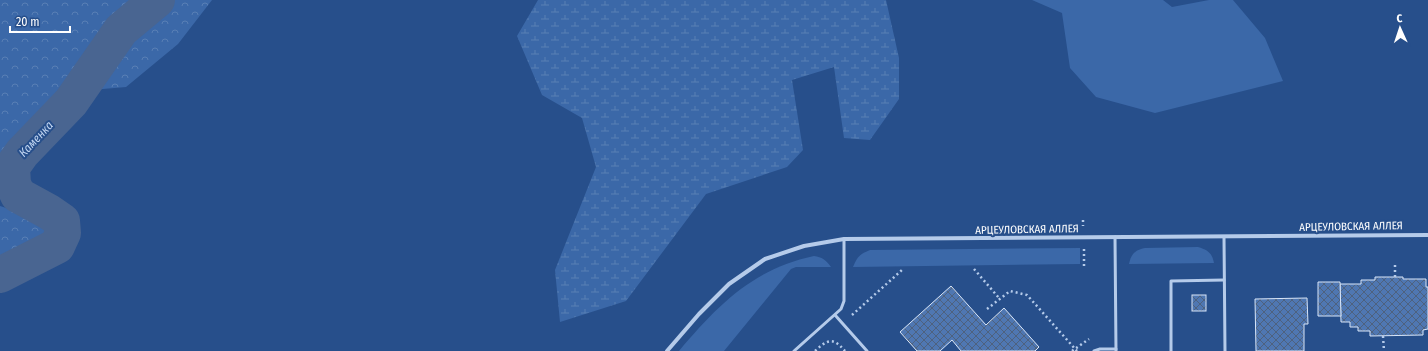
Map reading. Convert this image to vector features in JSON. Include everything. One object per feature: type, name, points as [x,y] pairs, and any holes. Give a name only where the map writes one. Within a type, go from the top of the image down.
[{"type":"street","name":"АРЦЕУЛОВСКАЯ АЛЛЕЯ","points":[[667,351],[699,314],[729,284],[765,259],[804,246],[844,239],[1428,235]]},
{"type":"lane","points":[[1094,351],[1100,349],[1116,350],[1114,237]]},
{"type":"lane","points":[[1224,237],[1225,351]]},
{"type":"lane","points":[[794,351],[841,309],[844,301],[844,239]]},
{"type":"lane","points":[[1171,351],[1171,281],[1224,280]]},
{"type":"lane","points":[[835,315],[867,351]]},
{"type":"path","points":[[1395,265],[1395,277]]},
{"type":"path","points":[[974,269],[999,298]]},
{"type":"path","points":[[843,324],[902,270]]},
{"type":"path","points":[[987,309],[999,298],[1010,291],[1027,295],[1077,351]]},
{"type":"path","points":[[1384,336],[1384,351]]},
{"type":"path","points":[[815,351],[826,342],[834,341],[845,351]]},
{"type":"green space","points":[[0,0],[212,0],[178,44],[126,87],[67,92],[0,158]]},
{"type":"green space","points":[[538,0],[886,0],[899,58],[899,99],[870,140],[844,138],[834,67],[792,80],[803,150],[787,167],[706,194],[626,301],[560,322],[555,270],[596,167],[582,118],[542,95],[517,36]]},
{"type":"green space","points":[[1032,0],[1163,0],[1172,7],[1209,0],[1233,0],[1265,38],[1283,81],[1155,113],[1096,97],[1070,68],[1062,13]]},
{"type":"green space","points":[[0,206],[57,224],[29,251],[0,259]]},
{"type":"green space","points":[[1198,247],[1209,252],[1214,263],[1129,264],[1136,251],[1145,248]]},
{"type":"green space","points":[[1080,248],[1080,264],[853,267],[859,256],[870,250]]},
{"type":"green space","points":[[814,256],[824,259],[831,267],[796,267],[791,269],[724,351],[679,351],[693,334],[738,291],[773,270],[792,262]]},
{"type":"building","points":[[1375,277],[1426,279],[1426,287],[1428,287],[1428,329],[1423,330],[1423,335],[1370,336],[1370,331],[1358,331],[1358,327],[1350,327],[1350,322],[1341,322],[1340,284],[1361,284],[1361,280],[1375,280]]},
{"type":"building","points":[[1318,282],[1340,282],[1341,316],[1318,316]]},
{"type":"building","points":[[951,286],[986,325],[1004,308],[1039,347],[1035,351],[961,351],[952,340],[940,351],[917,351],[900,332]]},
{"type":"building","points":[[1192,295],[1206,295],[1206,311],[1192,311]]},
{"type":"building","points":[[1307,298],[1308,324],[1304,324],[1304,351],[1256,351],[1255,299]]},
{"type":"waterway","name":"Каменка","points":[[0,275],[57,246],[63,233],[62,221],[18,195],[13,184],[12,167],[22,153],[71,102],[121,30],[157,0]]}]
